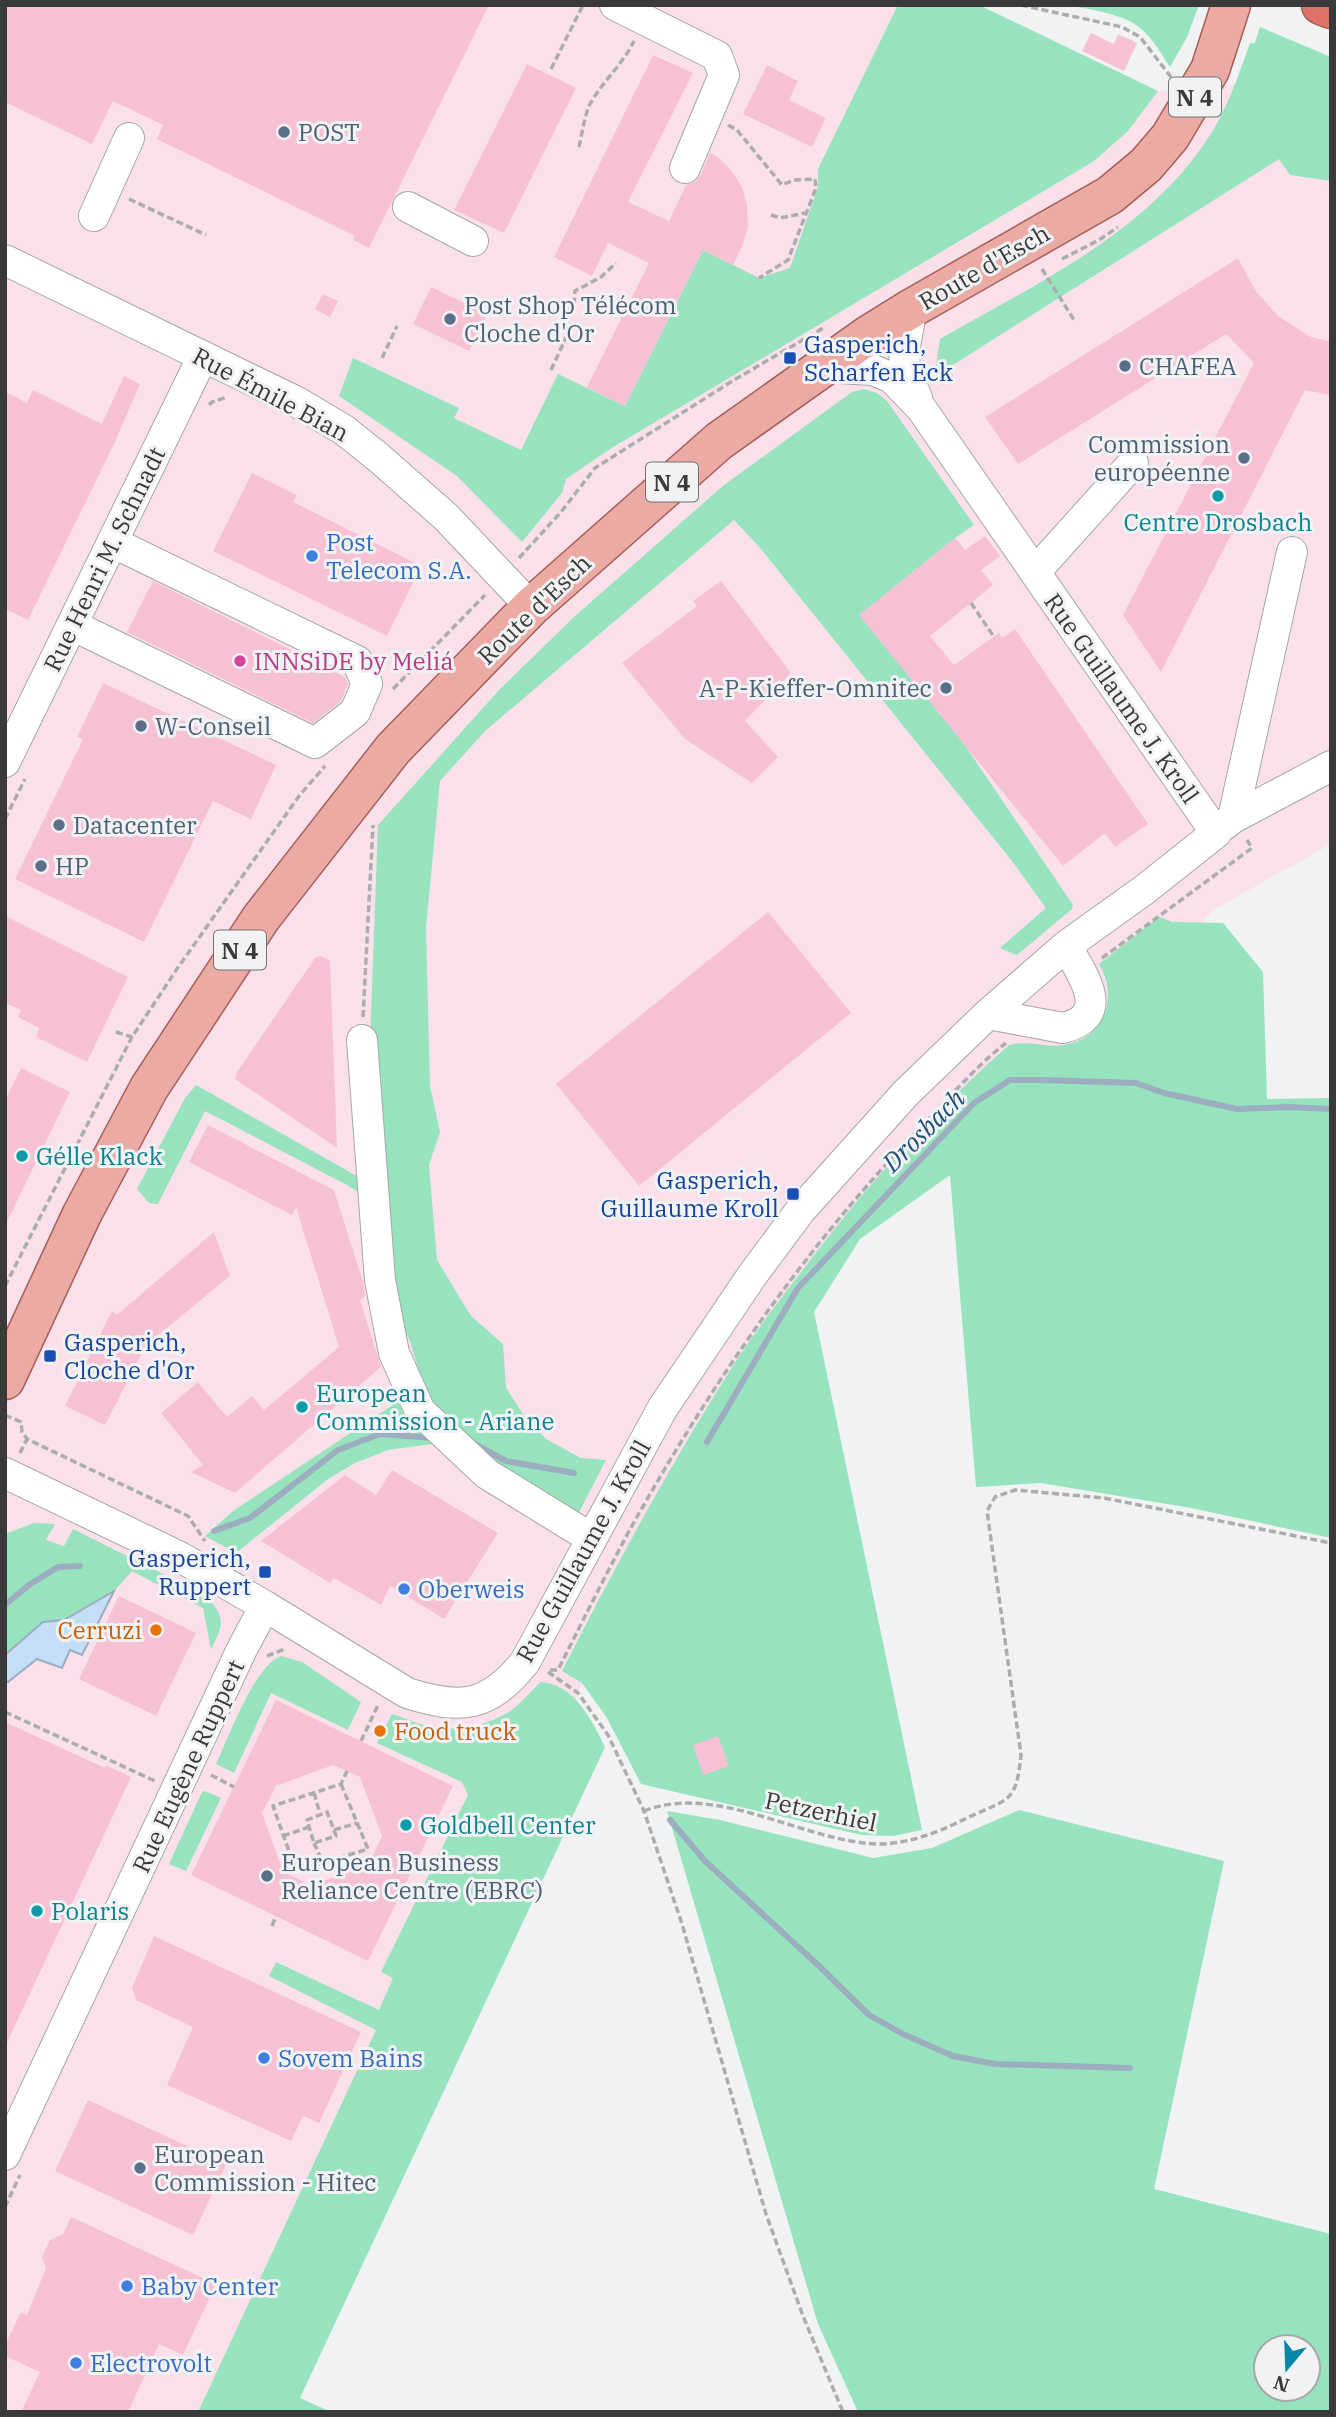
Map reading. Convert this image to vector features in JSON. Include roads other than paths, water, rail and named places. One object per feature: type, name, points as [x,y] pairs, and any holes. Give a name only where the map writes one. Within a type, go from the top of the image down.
[{"type":"highway","points":[[1321,5],[1331,9]]},
{"type":"main road","name":"Route d'Esch","points":[[5,1380],[82,1214],[149,1088],[261,918],[393,749],[531,607],[719,441],[821,367],[912,308],[1110,195],[1146,165],[1170,137],[1191,105],[1210,70],[1228,16]]},
{"type":"street","points":[[615,5],[717,56],[724,75],[685,168]]},
{"type":"street","points":[[94,216],[129,138]]},
{"type":"street","points":[[408,207],[473,241]]},
{"type":"street","name":"Rue Émile Bian","points":[[5,260],[297,402],[344,430],[446,517],[531,607]]},
{"type":"street","name":"Rue Guillaume J. Kroll","points":[[912,308],[904,351],[905,370],[921,408]]},
{"type":"street","name":"Rue Henri M. Schnadt","points":[[17,766],[72,625],[203,356]]},
{"type":"street","name":"Rue Guillaume J. Kroll","points":[[5,1472],[180,1558],[265,1605],[407,1693],[456,1705],[478,1700],[497,1691],[525,1662],[662,1409],[800,1211],[905,1094],[988,1014],[1066,946],[1144,890],[1224,825],[1035,572],[921,408],[892,378],[873,370],[821,367]]},
{"type":"street","points":[[1035,572],[1133,463]]},
{"type":"street","points":[[72,625],[315,743],[355,712],[367,684],[357,661],[112,542]]},
{"type":"street","points":[[1224,825],[1292,552]]},
{"type":"street","points":[[1224,825],[1331,766]]},
{"type":"street","points":[[988,1014],[1063,1028],[1084,1020],[1092,999],[1081,971],[1066,946]]},
{"type":"street","points":[[362,1040],[380,1280],[394,1353],[419,1410],[487,1474],[591,1538]]},
{"type":"street","name":"Rue Eugène Ruppert","points":[[5,2155],[265,1605]]},
{"type":"water","points":[[114,1591],[82,1655],[70,1650],[62,1668],[37,1659],[8,1682],[5,1680],[5,1655],[43,1622],[64,1620]]},
{"type":"waterway","name":"Drosbach","points":[[707,1442],[798,1288],[974,1103],[1010,1080],[1136,1083],[1164,1093],[1237,1109],[1331,1109]]},
{"type":"waterway","name":"Drosbach","points":[[214,1531],[250,1518],[338,1450],[380,1434],[433,1438]]},
{"type":"waterway","name":"Drosbach","points":[[473,1443],[506,1461],[574,1473]]},
{"type":"waterway","name":"Drosbach","points":[[5,1605],[29,1585],[58,1567],[80,1566]]},
{"type":"waterway","points":[[670,1820],[705,1861],[869,2015],[905,2035],[953,2056],[995,2064],[1130,2068]]},
{"type":"place","name":"POST","points":[[284,132]]},
{"type":"place","name":"Post Shop Télécom Cloche d'Or","points":[[450,319]]},
{"type":"place","name":"Gasperich, Scharfen Eck","points":[[790,358]]},
{"type":"place","name":"CHAFEA","points":[[1125,366]]},
{"type":"place","name":"Commission européenne","points":[[1244,458]]},
{"type":"place","name":"Centre Drosbach","points":[[1218,496]]},
{"type":"place","name":"Post Telecom S.A.","points":[[312,556]]},
{"type":"place","name":"INNSiDE by Meliá","points":[[240,661]]},
{"type":"place","name":"A-P-Kieffer-Omnitec","points":[[946,688]]},
{"type":"place","name":"W-Conseil","points":[[141,726]]},
{"type":"place","name":"Datacenter","points":[[59,825]]},
{"type":"place","name":"HP","points":[[41,866]]},
{"type":"place","name":"Gélle Klack","points":[[22,1156]]},
{"type":"place","name":"Gasperich, Guillaume Kroll","points":[[793,1194]]},
{"type":"place","name":"Gasperich, Cloche d'Or","points":[[50,1356]]},
{"type":"place","name":"European Commission - Ariane","points":[[302,1407]]},
{"type":"place","name":"Gasperich, Ruppert","points":[[265,1572]]},
{"type":"place","name":"Oberweis","points":[[404,1589]]},
{"type":"place","name":"Cerruzi","points":[[156,1630]]},
{"type":"place","name":"Food truck","points":[[380,1731]]},
{"type":"place","name":"Goldbell Center","points":[[406,1825]]},
{"type":"place","name":"European Business Reliance Centre (EBRC)","points":[[267,1876]]},
{"type":"place","name":"Polaris","points":[[37,1911]]},
{"type":"place","name":"Sovem Bains","points":[[264,2058]]},
{"type":"place","name":"European Commission - Hitec","points":[[140,2168]]},
{"type":"place","name":"Baby Center","points":[[127,2286]]},
{"type":"place","name":"Electrovolt","points":[[76,2363]]}]
